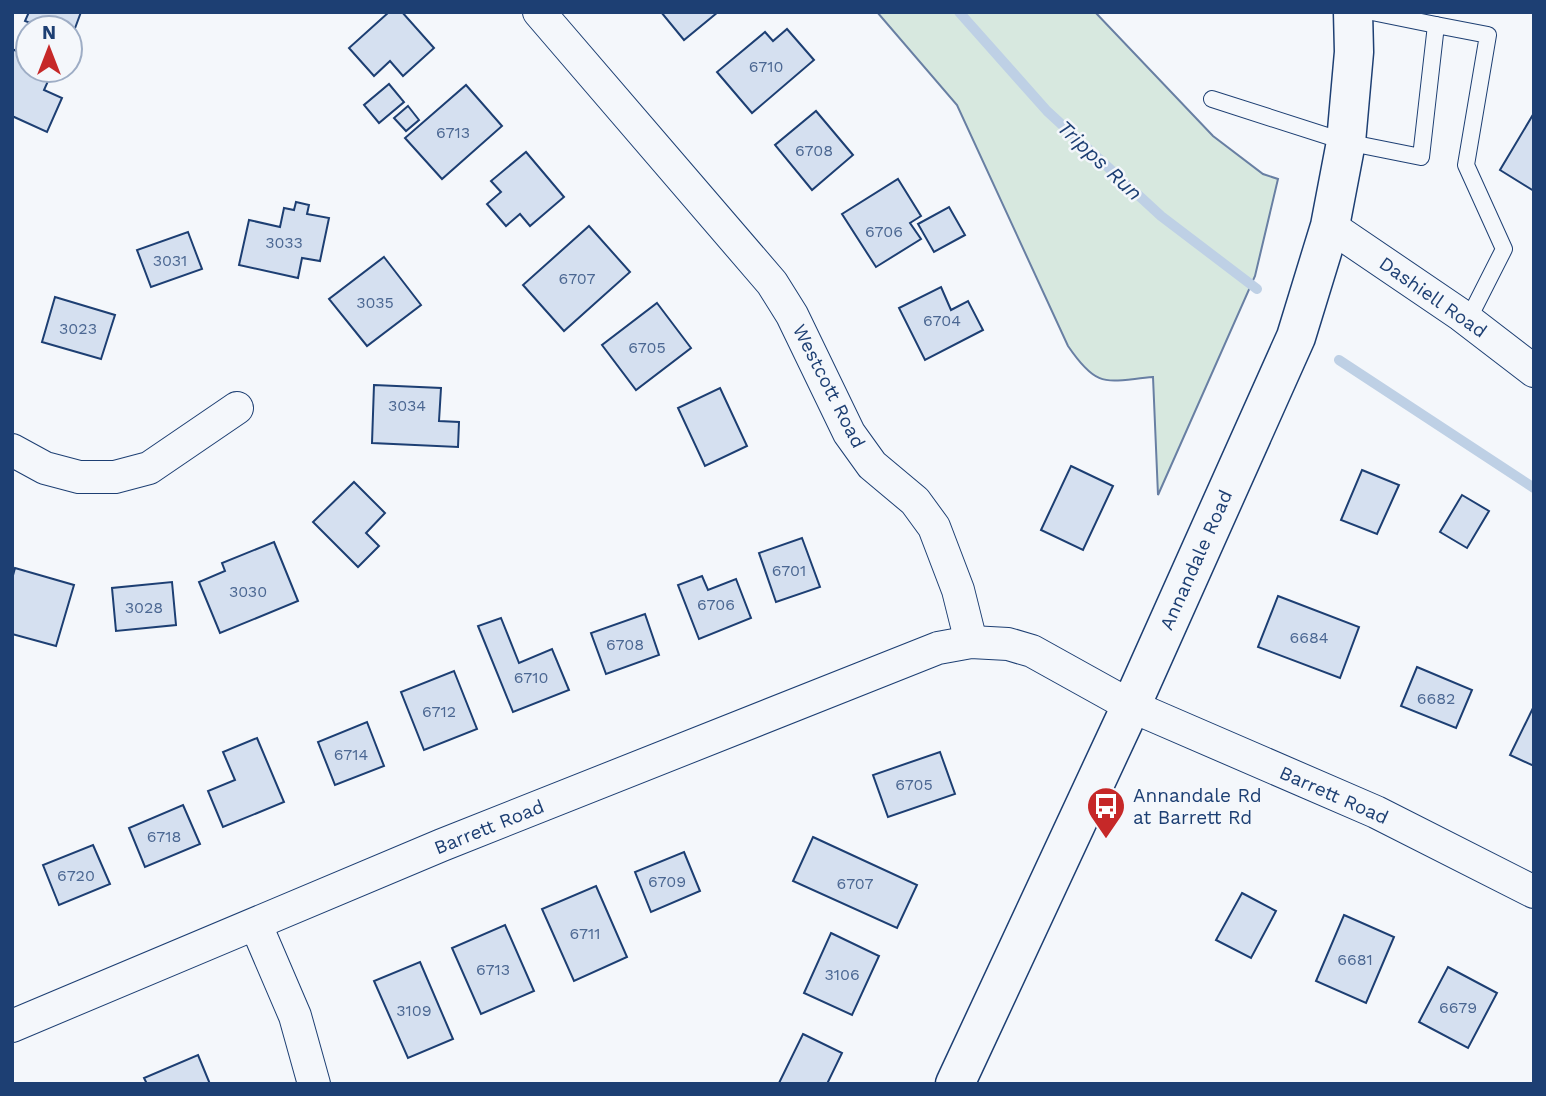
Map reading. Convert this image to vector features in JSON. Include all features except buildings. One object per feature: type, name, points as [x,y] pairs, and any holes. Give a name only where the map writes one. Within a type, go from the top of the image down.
[{"type":"main road","name":"Annandale Road","points":[[956,1084],[1131,706],[1296,337],[1330,226],[1346,142],[1354,52],[1353,12]]},
{"type":"street","name":"Westcott Road","points":[[539,12],[772,283],[792,315],[849,433],[872,465],[915,501],[934,527],[958,590],[971,642]]},
{"type":"street","name":"Dashiell Road","points":[[1330,226],[1468,320],[1534,371]]},
{"type":"street","points":[[12,450],[56,471],[79,477],[114,477],[149,468],[237,408]]},
{"type":"street","points":[[971,642],[1008,644],[1032,651],[1131,706]]},
{"type":"street","name":"Barrett Road","points":[[12,1026],[442,845],[938,648],[971,642]]},
{"type":"street","name":"Barrett Road","points":[[1131,706],[1376,812],[1534,892]]},
{"type":"street","points":[[256,925],[295,1017],[314,1084]]},
{"type":"lane","points":[[1372,12],[1488,35],[1466,165],[1504,250],[1468,320]]},
{"type":"lane","points":[[1212,99],[1346,142],[1422,157],[1436,25]]},
{"type":"shaded area","points":[[877,12],[1095,12],[1213,136],[1263,174],[1278,179],[1255,276],[1158,495],[1153,377],[1104,380],[1087,370],[1078,360],[1068,346],[957,105]]},
{"type":"waterway","name":"Tripps Run","points":[[959,12],[1047,111],[1161,216],[1257,289]]},
{"type":"waterway","name":"Tripps Run","points":[[1339,360],[1534,488]]},
{"type":"place","name":"Annandale Rd at Barrett Rd","points":[[1106,840]]}]
